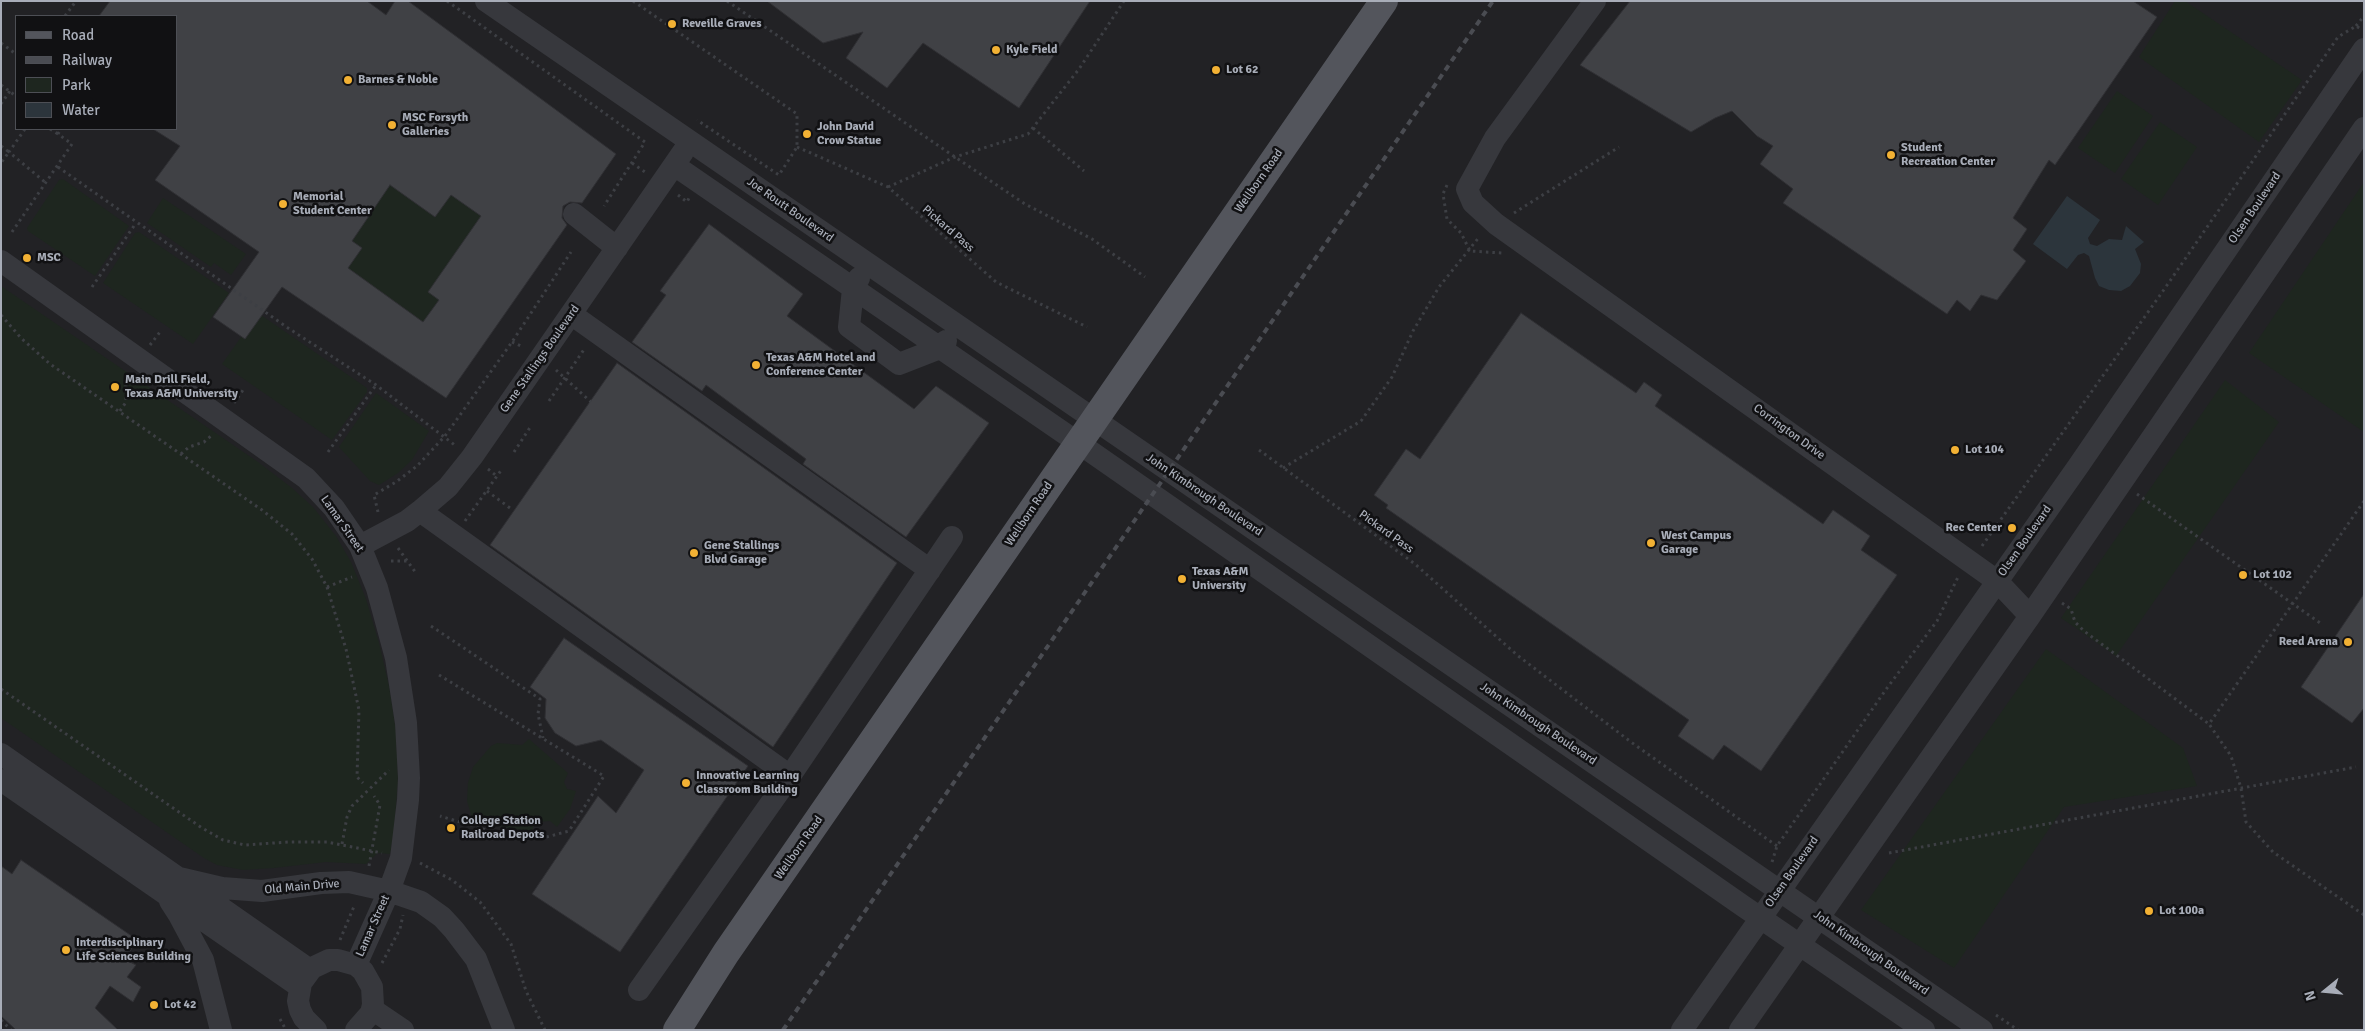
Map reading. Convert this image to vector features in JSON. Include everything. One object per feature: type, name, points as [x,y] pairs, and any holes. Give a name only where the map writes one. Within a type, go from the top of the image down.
[{"type":"main road","name":"Wellborn Road","points":[[677,1030],[726,953],[1077,442],[1384,1]]},
{"type":"street","name":"Joe Routt Boulevard","points":[[486,1],[1093,419]]},
{"type":"street","name":"Corrington Drive","points":[[1595,1],[1495,138],[1467,189],[1473,203],[1496,224],[1997,581],[2030,616]]},
{"type":"street","name":"Olsen Boulevard","points":[[1682,1030],[1778,890],[1997,581],[2364,49]]},
{"type":"street","points":[[1740,1030],[2030,616],[2364,128]]},
{"type":"street","name":"Gene Stallings Boulevard","points":[[360,546],[407,521],[448,487],[472,457],[690,141]]},
{"type":"street","points":[[674,165],[1077,442],[1760,918],[1924,1030]]},
{"type":"street","points":[[574,214],[617,248]]},
{"type":"street","name":"Lamar Street","points":[[1,260],[306,478],[334,508],[360,546],[375,582],[391,640],[406,723],[408,800],[400,858],[389,891],[356,965]]},
{"type":"street","points":[[868,264],[853,289],[849,327],[899,364],[940,348],[957,326]]},
{"type":"street","points":[[571,314],[930,570]]},
{"type":"street","name":"John Kimbrough Boulevard","points":[[1093,419],[1778,890],[1988,1021]]},
{"type":"street","points":[[420,511],[790,776]]},
{"type":"street","points":[[639,990],[790,776],[952,537]]},
{"type":"street","points":[[1472,718],[1491,691]]},
{"type":"street","points":[[1522,752],[1550,755],[1595,782],[1610,773]]},
{"type":"street","name":"Old Main Drive","points":[[1,754],[169,884],[305,979]]},
{"type":"street","name":"Old Main Drive","points":[[1,780],[169,884],[204,885],[236,890],[262,891],[321,883],[349,882],[389,891],[421,902],[442,917],[476,959],[504,1030]]},
{"type":"street","name":"Old Main Drive","points":[[169,884],[180,915],[203,960],[221,1030]]},
{"type":"street","points":[[312,1029],[300,1010],[298,1001],[305,979],[329,960],[356,965],[363,971],[372,986],[372,1009],[366,1021],[356,1030]]},
{"type":"street","points":[[372,1009],[403,1030]]},
{"type":"path","points":[[66,15],[76,1]]},
{"type":"path","points":[[447,1],[645,142],[604,206]]},
{"type":"path","points":[[633,1],[797,114],[797,147],[779,175],[725,138]]},
{"type":"path","points":[[727,1],[1025,204],[1092,239],[1145,277]]},
{"type":"path","points":[[888,187],[955,157],[1028,134],[1079,69],[1124,1]]},
{"type":"path","points":[[1772,862],[1777,846],[1888,688],[1938,621],[1956,580],[2163,291],[2338,37],[2356,26],[2364,16]]},
{"type":"path","points":[[2356,26],[2364,31]]},
{"type":"path","points":[[2,44],[15,53]]},
{"type":"path","points":[[1,85],[15,95]]},
{"type":"path","points":[[1,104],[10,92]]},
{"type":"path","points":[[1033,128],[1084,171]]},
{"type":"path","points":[[1,164],[24,130]]},
{"type":"path","points":[[12,232],[72,144],[52,130]]},
{"type":"path","points":[[58,134],[60,130]]},
{"type":"path","points":[[1,146],[46,183]]},
{"type":"path","name":"Pickard Pass","points":[[797,147],[888,187],[996,282],[1087,327]]},
{"type":"path","points":[[1283,468],[1361,421],[1392,377],[1413,331],[1439,287],[1483,232],[1619,147]]},
{"type":"path","points":[[632,162],[645,172]]},
{"type":"path","points":[[58,167],[136,223],[376,385],[456,446]]},
{"type":"path","points":[[678,195],[687,202]]},
{"type":"path","points":[[92,287],[136,223]]},
{"type":"path","points":[[378,512],[374,495],[396,482],[417,466],[445,436],[512,342],[571,252]]},
{"type":"path","points":[[1,315],[21,338],[50,364],[262,510],[292,534],[312,559],[327,587],[346,649],[358,710],[357,777],[363,783]]},
{"type":"path","points":[[150,345],[160,332]]},
{"type":"path","points":[[512,342],[523,347]]},
{"type":"path","points":[[549,401],[563,377],[585,348]]},
{"type":"path","points":[[120,411],[126,402],[126,381],[133,370]]},
{"type":"path","points":[[556,370],[591,402]]},
{"type":"path","points":[[328,452],[376,385]]},
{"type":"path","points":[[234,403],[243,390]]},
{"type":"path","points":[[514,452],[531,426]]},
{"type":"path","points":[[181,454],[189,447],[204,442],[217,429]]},
{"type":"path","name":"Pickard Pass","points":[[1259,450],[1414,564],[1496,638],[1631,742],[1777,846]]},
{"type":"path","points":[[488,469],[498,477]]},
{"type":"path","points":[[464,522],[502,469]]},
{"type":"path","points":[[2130,490],[2323,625]]},
{"type":"path","points":[[487,491],[510,508]]},
{"type":"path","points":[[2364,501],[2291,603],[2209,724],[2231,756],[2241,788],[2246,822],[2273,852],[2364,915]]},
{"type":"path","points":[[398,548],[416,573]]},
{"type":"path","points":[[391,561],[408,561]]},
{"type":"path","points":[[327,587],[359,574]]},
{"type":"path","points":[[2057,612],[2067,595]]},
{"type":"path","points":[[431,626],[540,699],[538,714],[543,739]]},
{"type":"path","points":[[439,676],[604,776],[569,831],[539,839],[493,832],[440,816]]},
{"type":"path","points":[[1,689],[202,828],[223,840],[245,845],[302,841],[342,844],[389,855]]},
{"type":"path","points":[[342,844],[347,817],[352,806],[393,765]]},
{"type":"path","points":[[1886,853],[2356,767]]},
{"type":"path","points":[[369,869],[380,805],[374,796]]},
{"type":"path","points":[[426,865],[452,880],[480,902],[496,923],[511,944],[526,991],[545,1030]]},
{"type":"path","points":[[340,940],[356,901]]},
{"type":"path","points":[[382,963],[400,929],[405,907]]},
{"type":"path","points":[[1,1020],[11,1030]]},
{"type":"path","points":[[1988,1021],[2018,1030]]},
{"type":"shaded area","name":"Texas A&M University","points":[[1,1],[2364,1],[2364,1030],[1,1030]]},
{"type":"green space","points":[[2175,1],[2185,1],[2302,80],[2259,142],[2139,57]]},
{"type":"green space","points":[[2117,91],[2153,116],[2115,173],[2078,148]]},
{"type":"green space","points":[[2160,122],[2197,147],[2158,205],[2121,179]]},
{"type":"green space","points":[[63,179],[129,226],[95,276],[28,231],[27,228],[59,180]]},
{"type":"green space","points":[[2364,182],[2364,432],[2249,353]]},
{"type":"green space","points":[[390,185],[435,217],[451,195],[481,216],[439,300],[423,322],[348,268],[362,248],[352,241]]},
{"type":"green space","points":[[163,198],[246,254],[231,275],[214,263],[211,267],[147,223]]},
{"type":"green space","points":[[139,232],[229,293],[193,344],[103,283],[135,233]]},
{"type":"green space","points":[[1,286],[258,462],[313,507],[336,536],[351,562],[366,599],[389,686],[396,731],[398,779],[394,832],[390,854],[378,853],[366,864],[326,862],[243,870],[217,865],[204,858],[1,718]]},
{"type":"green space","points":[[258,313],[367,388],[367,392],[332,440],[222,364]]},
{"type":"green space","points":[[2225,380],[2279,422],[2116,656],[2061,618]]},
{"type":"green space","points":[[376,393],[429,431],[412,460],[398,473],[379,485],[370,481],[339,447]]},
{"type":"green space","points":[[2046,649],[2183,748],[2197,786],[2064,807],[1954,968],[1861,910]]},
{"type":"green space","points":[[529,739],[568,773],[564,782],[567,789],[576,791],[570,809],[557,827],[550,821],[538,822],[533,827],[532,832],[498,826],[472,818],[467,801],[468,783],[473,767],[491,746],[497,743],[522,745]]},
{"type":"water","points":[[2067,196],[2100,220],[2088,238],[2090,244],[2097,246],[2109,239],[2122,240],[2126,226],[2144,242],[2135,249],[2141,264],[2140,273],[2130,286],[2121,291],[2109,290],[2099,286],[2089,256],[2084,253],[2078,255],[2067,269],[2033,244]]},
{"type":"building","name":"Memorial Student Center","points":[[110,1],[367,1],[386,15],[395,1],[408,1],[616,154],[582,203],[570,202],[563,206],[562,218],[567,225],[446,398],[282,287],[245,339],[213,317],[259,252],[155,180],[180,146],[155,130],[178,130],[178,15],[100,15]],"holes":[[[390,185],[435,217],[451,195],[481,216],[428,292],[439,300],[423,322],[348,268],[362,248],[352,241]]]},
{"type":"building","name":"Kyle Field","points":[[767,1],[1090,1],[1019,108],[923,43],[887,88],[846,58],[863,32],[823,43]]},
{"type":"building","name":"Student Recreation Center","points":[[1630,1],[2133,1],[2157,17],[2055,165],[2049,160],[2013,218],[2027,229],[2013,250],[2026,261],[1997,300],[1981,295],[1970,311],[1957,300],[1947,314],[1783,203],[1793,189],[1760,164],[1773,146],[1757,136],[1732,111],[1715,118],[1691,132],[1580,65]]},
{"type":"building","name":"Texas A&M Hotel and Conference Center","points":[[709,224],[803,294],[787,316],[914,409],[936,386],[989,423],[906,537],[803,464],[806,459],[706,385],[702,391],[632,342],[666,295],[660,291]]},
{"type":"building","name":"West Campus Garage","points":[[1521,313],[1636,393],[1644,382],[1662,395],[1655,406],[1823,524],[1833,510],[1870,536],[1861,550],[1897,575],[1761,771],[1724,745],[1713,760],[1678,736],[1689,720],[1386,508],[1388,505],[1374,495],[1406,449],[1420,459]]},
{"type":"building","name":"Gene Stallings Blvd Garage","points":[[617,363],[897,563],[773,747],[490,545]]},
{"type":"building","name":"Reed Arena","points":[[2364,594],[2364,708],[2352,723],[2301,687]]},
{"type":"building","name":"Innovative Learning Classroom Building","points":[[564,638],[748,766],[620,952],[532,894],[598,796],[616,813],[644,770],[601,740],[576,746],[555,733],[545,718],[546,699],[530,687]]},
{"type":"building","name":"Interdisciplinary Life Sciences Building","points":[[21,860],[136,939],[126,960],[136,965],[127,977],[141,987],[133,1002],[110,986],[95,1008],[118,1030],[16,1030],[1,1016],[1,866],[12,874]]},
{"type":"railway","points":[[783,1030],[1493,1]]},
{"type":"place","name":"Reveille Graves","points":[[672,24]]},
{"type":"place","name":"Kyle Field","points":[[996,50]]},
{"type":"place","name":"Lot 62","points":[[1216,70]]},
{"type":"place","name":"Barnes & Noble","points":[[348,80]]},
{"type":"place","name":"MSC Forsyth Galleries","points":[[392,125]]},
{"type":"place","name":"John David Crow Statue","points":[[807,134]]},
{"type":"place","name":"Student Recreation Center","points":[[1891,155]]},
{"type":"place","name":"Memorial Student Center","points":[[283,204]]},
{"type":"place","name":"MSC","points":[[27,258]]},
{"type":"place","name":"Texas A&M Hotel and Conference Center","points":[[756,365]]},
{"type":"place","name":"Main Drill Field, Texas A&M University","points":[[115,387]]},
{"type":"place","name":"Lot 104","points":[[1955,450]]},
{"type":"place","name":"Rec Center","points":[[2012,528]]},
{"type":"place","name":"West Campus Garage","points":[[1651,543]]},
{"type":"place","name":"Gene Stallings Blvd Garage","points":[[694,553]]},
{"type":"place","name":"Lot 102","points":[[2243,575]]},
{"type":"place","name":"Texas A&M University","points":[[1182,579]]},
{"type":"place","name":"Reed Arena","points":[[2348,642]]},
{"type":"place","name":"Innovative Learning Classroom Building","points":[[686,783]]},
{"type":"place","name":"College Station Railroad Depots","points":[[451,828]]},
{"type":"place","name":"Lot 100a","points":[[2149,911]]},
{"type":"place","name":"Interdisciplinary Life Sciences Building","points":[[66,950]]},
{"type":"place","name":"Lot 42","points":[[154,1005]]}]
